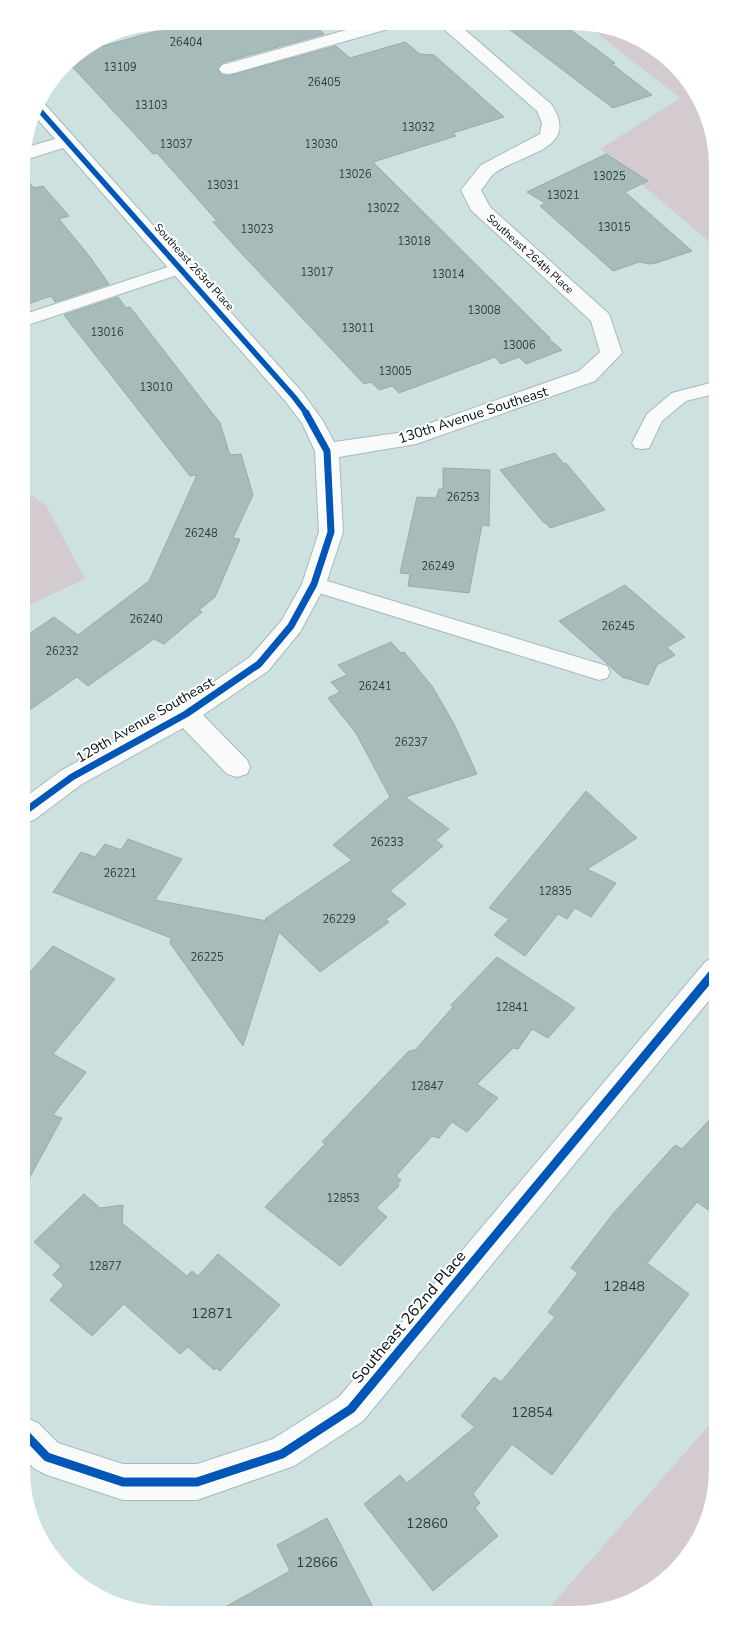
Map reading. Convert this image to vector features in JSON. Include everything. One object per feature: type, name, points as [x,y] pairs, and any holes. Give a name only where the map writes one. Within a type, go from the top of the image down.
[{"type":"street","points":[[228,69],[364,30]]},
{"type":"street","name":"Southeast 264th Place","points":[[454,30],[544,108],[552,121],[552,130],[547,138],[488,169],[471,190],[481,210],[601,319],[611,353],[587,376]]},
{"type":"street","name":"Southeast 263rd Place","points":[[41,112],[294,397],[312,421],[327,451]]},
{"type":"street","points":[[31,152],[67,141]]},
{"type":"street","name":"130th Avenue Southeast","points":[[327,451],[408,439],[587,376]]},
{"type":"street","name":"129th Avenue Southeast","points":[[30,808],[72,778],[186,714],[259,664],[291,626],[314,584],[331,532],[327,451]]},
{"type":"street","name":"129th Avenue Southeast","points":[[186,714],[238,767]]},
{"type":"street","name":"Southeast 262nd Place","points":[[30,1439],[47,1457],[123,1482],[197,1482],[282,1454],[351,1409],[709,978]]},
{"type":"lane","points":[[30,318],[180,268]]},
{"type":"lane","points":[[642,443],[654,418],[679,397],[709,389]]},
{"type":"lane","points":[[314,584],[599,672]]},
{"type":"shaded area","points":[[595,32],[617,37],[649,53],[675,76],[695,106],[708,148],[709,242],[600,149],[680,98]]},
{"type":"shaded area","points":[[33,496],[47,507],[85,579],[30,605],[30,497]]},
{"type":"shaded area","points":[[709,1425],[709,1479],[704,1505],[695,1530],[675,1560],[656,1578],[625,1596],[591,1605],[551,1606]]},
{"type":"building","points":[[159,30],[319,30],[324,34],[221,63],[218,70],[222,75],[228,76],[336,46],[350,58],[405,42],[420,54],[434,55],[504,117],[453,133],[456,136],[373,162],[562,350],[526,364],[519,357],[501,364],[495,357],[399,393],[392,386],[379,390],[371,382],[364,384],[213,222],[217,221],[157,153],[153,154],[73,67],[101,46]]},
{"type":"building","points":[[510,30],[571,30],[615,63],[612,64],[652,95],[613,108]]},
{"type":"building","points":[[606,154],[648,181],[625,192],[692,251],[656,263],[639,262],[613,271],[540,206],[545,203],[527,192]]},
{"type":"building","points":[[30,183],[34,188],[43,186],[69,216],[59,219],[109,284],[55,302],[51,296],[30,303]]},
{"type":"building","points":[[118,297],[126,308],[130,307],[220,423],[230,455],[241,454],[253,495],[233,538],[240,539],[215,597],[199,610],[202,612],[164,644],[154,639],[88,686],[77,677],[30,710],[30,633],[54,617],[78,635],[149,581],[197,475],[190,476],[64,315]]},
{"type":"building","points":[[555,453],[564,464],[566,463],[605,510],[550,528],[500,470]]},
{"type":"building","points":[[443,468],[490,470],[489,526],[482,525],[469,593],[408,586],[410,574],[400,573],[417,497],[436,498],[439,489],[443,489]]},
{"type":"building","points":[[625,585],[685,637],[667,647],[675,655],[657,665],[648,685],[622,677],[559,621]]},
{"type":"building","points":[[391,642],[401,653],[404,652],[432,686],[454,724],[477,774],[405,797],[449,829],[436,840],[443,846],[390,891],[406,904],[386,919],[389,922],[320,972],[279,932],[243,1046],[170,943],[171,938],[53,892],[81,852],[95,857],[105,844],[121,850],[128,839],[182,859],[155,900],[267,921],[265,919],[352,860],[333,845],[390,797],[356,733],[328,698],[340,692],[331,682],[347,675],[338,665]]},
{"type":"building","points":[[586,791],[637,838],[587,869],[616,883],[591,917],[575,908],[567,919],[558,914],[525,956],[494,935],[509,919],[489,908]]},
{"type":"building","points":[[53,946],[115,979],[53,1054],[86,1072],[53,1115],[62,1118],[30,1177],[30,972]]},
{"type":"building","points":[[497,957],[575,1008],[548,1038],[532,1029],[518,1049],[513,1048],[477,1084],[498,1098],[467,1132],[452,1122],[439,1138],[432,1136],[396,1176],[401,1180],[398,1184],[399,1186],[376,1208],[387,1217],[340,1266],[265,1207],[325,1144],[322,1142],[405,1055],[409,1051],[415,1050],[453,1007],[451,1005]]},
{"type":"building","points":[[709,1120],[709,1210],[697,1202],[647,1263],[689,1294],[552,1475],[512,1444],[473,1494],[480,1503],[475,1508],[498,1536],[433,1591],[364,1504],[400,1475],[407,1483],[475,1427],[461,1416],[494,1377],[501,1382],[555,1317],[548,1312],[578,1273],[571,1268],[612,1215],[675,1145],[682,1149]]},
{"type":"building","points":[[84,1194],[100,1208],[123,1205],[122,1223],[187,1276],[192,1271],[198,1276],[218,1254],[280,1305],[220,1371],[216,1368],[214,1370],[188,1347],[180,1354],[124,1304],[92,1336],[50,1300],[64,1285],[53,1275],[61,1266],[34,1242]]},
{"type":"building","points":[[327,1518],[372,1606],[227,1606],[290,1571],[277,1545]]},
{"type":"cycle path","points":[[30,808],[72,777],[186,714],[259,664],[291,626],[314,584],[331,532],[327,451],[312,421],[294,397],[41,112]]},
{"type":"cycle path","points":[[30,1439],[47,1457],[123,1482],[197,1482],[282,1454],[351,1409],[709,978]]}]
